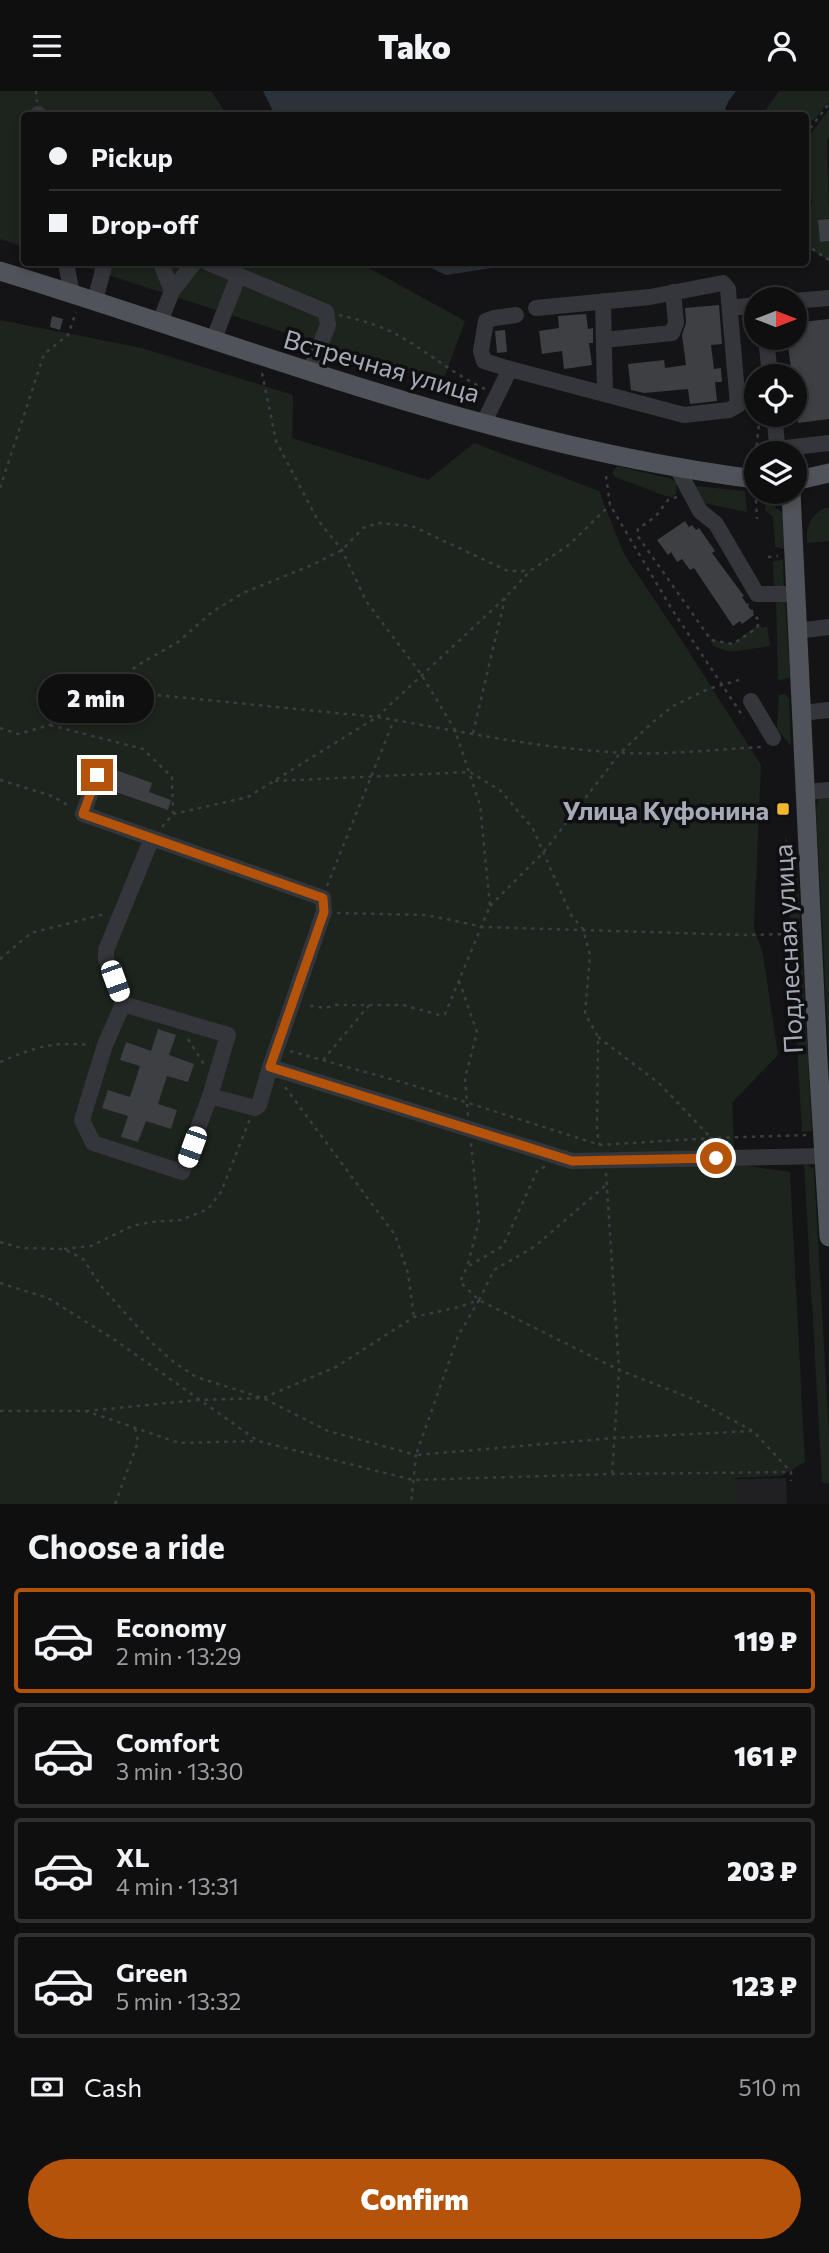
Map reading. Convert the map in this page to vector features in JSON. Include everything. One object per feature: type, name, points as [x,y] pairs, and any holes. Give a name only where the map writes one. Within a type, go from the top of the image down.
[{"type":"main road","name":"Встречная улица","points":[[0,271],[83,296],[259,356],[484,422],[613,455],[677,468],[744,472]]},
{"type":"main road","points":[[807,479],[829,474]]},
{"type":"main road","points":[[807,484],[829,488]]},
{"type":"main road","name":"Подлесная улица","points":[[792,504],[824,1073],[823,1135],[829,1237]]},
{"type":"street","points":[[68,266],[83,296],[103,266]]},
{"type":"street","points":[[162,266],[172,291]]},
{"type":"street","points":[[160,322],[172,291],[192,266]]},
{"type":"street","points":[[215,266],[326,312],[327,324],[310,371]]},
{"type":"street","points":[[213,341],[238,277]]},
{"type":"street","points":[[516,316],[486,321],[481,351],[484,361],[684,415],[734,409],[738,404],[728,289],[723,283],[673,292],[536,308]]},
{"type":"street","points":[[604,340],[672,333],[676,323],[673,292]]},
{"type":"street","points":[[807,298],[829,298]]},
{"type":"street","points":[[603,301],[605,394]]},
{"type":"street","points":[[730,308],[744,306]]},
{"type":"street","points":[[484,422],[510,369]]},
{"type":"street","points":[[807,446],[829,443]]},
{"type":"street","points":[[677,468],[700,511],[716,524],[755,591],[761,594],[796,594]]},
{"type":"street","points":[[798,631],[829,627]]},
{"type":"street","points":[[751,701],[773,738]]},
{"type":"street","points":[[802,713],[829,710]]},
{"type":"street","points":[[97,775],[83,814],[324,905],[276,1047],[260,1105],[251,1108],[211,1090]]},
{"type":"street","points":[[806,792],[829,790]]},
{"type":"street","points":[[123,1004],[228,1035],[182,1172],[93,1143],[82,1120],[105,1045],[123,1004],[106,955],[152,838]]},
{"type":"street","points":[[270,1067],[572,1161],[602,1153],[825,1156]]},
{"type":"path","points":[[809,130],[829,104]]},
{"type":"path","points":[[809,247],[829,260]]},
{"type":"path","points":[[0,488],[44,354],[68,335],[83,296]]},
{"type":"path","points":[[326,312],[359,319],[400,336],[459,377],[497,395]]},
{"type":"path","points":[[259,356],[276,441],[317,519],[342,550],[366,601],[421,674],[455,730],[480,805],[490,906],[446,1014],[403,1005],[370,1004],[325,1008],[301,1005]]},
{"type":"path","points":[[606,477],[610,505],[673,611],[749,727]]},
{"type":"path","points":[[690,492],[668,500],[656,516],[638,529],[637,535],[714,641],[733,644],[757,628],[759,621],[745,599],[755,591]]},
{"type":"path","points":[[756,504],[757,519]]},
{"type":"path","points":[[152,838],[173,814],[248,797],[377,717],[505,599],[530,571],[570,544],[610,505]]},
{"type":"path","points":[[0,728],[18,734],[50,725],[106,690],[138,665],[178,642],[212,612],[243,593],[342,550],[363,528],[379,523],[412,526],[508,572],[530,571]]},
{"type":"path","points":[[768,557],[781,556]]},
{"type":"path","points":[[473,733],[505,599]]},
{"type":"path","points":[[490,906],[543,853],[620,753],[673,706],[708,689],[739,680]]},
{"type":"path","points":[[106,690],[377,717],[537,744],[620,753],[763,747],[756,737]]},
{"type":"path","points":[[394,720],[384,749],[369,777],[324,905],[427,915],[483,927],[787,934]]},
{"type":"path","points":[[50,725],[143,749],[172,777],[173,814]]},
{"type":"path","points":[[275,781],[470,772],[501,791],[533,829],[571,915],[583,929],[590,955],[586,1013],[598,1037],[660,1084],[711,1138]]},
{"type":"path","points":[[0,780],[52,796],[83,814]]},
{"type":"path","points":[[0,959],[31,933],[122,910]]},
{"type":"path","points":[[323,1060],[370,1004]]},
{"type":"path","points":[[182,1021],[186,1036],[206,1069],[211,1090]]},
{"type":"path","points":[[598,1037],[597,1132],[607,1185],[619,1370],[612,1474]]},
{"type":"path","points":[[0,1062],[33,1048],[58,1042],[105,1045]]},
{"type":"path","points":[[276,1047],[412,1085],[602,1153],[711,1138],[823,1135]]},
{"type":"path","points":[[270,1067],[395,1235],[408,1273],[414,1317]]},
{"type":"path","points":[[0,1241],[21,1248],[64,1249],[91,1246],[132,1226],[181,1220],[208,1209],[221,1192],[248,1121],[260,1105]]},
{"type":"path","points":[[572,1161],[538,1169],[503,1246],[467,1267],[460,1282],[478,1300],[619,1370],[693,1399],[753,1431],[791,1472],[791,1481]]},
{"type":"path","points":[[411,1504],[416,1455],[458,1336],[494,1270],[534,1247],[607,1185]]},
{"type":"path","points":[[64,1249],[83,1259],[122,1310],[175,1363],[196,1377],[263,1398],[327,1431],[416,1455],[614,1438],[753,1431]]},
{"type":"path","points":[[0,1283],[48,1298],[115,1340],[258,1441]]},
{"type":"path","points":[[0,1411],[86,1411],[199,1400],[263,1398],[336,1367],[414,1317],[478,1300]]},
{"type":"path","points":[[86,1411],[178,1443],[258,1441],[413,1480],[791,1472]]},
{"type":"path","points":[[115,1504],[138,1442],[135,1428]]},
{"type":"shaded area","points":[[0,91],[211,91],[225,112],[21,112],[21,246],[0,239]]},
{"type":"shaded area","points":[[263,91],[736,91],[724,112],[274,112]]},
{"type":"shaded area","points":[[779,91],[829,91],[829,102],[814,120],[809,120],[809,112],[764,112]]},
{"type":"shaded area","points":[[829,109],[829,218],[818,221],[820,242],[829,241],[829,261],[809,248],[809,208],[812,204],[809,136]]},
{"type":"shaded area","points":[[81,266],[365,266],[465,321],[442,384]]},
{"type":"shaded area","points":[[427,266],[504,266],[446,275]]},
{"type":"shaded area","points":[[0,320],[142,348],[293,395],[292,438],[428,480],[474,443],[599,491],[624,554],[761,765],[754,928],[763,954],[778,1055],[732,1103],[735,1164],[790,1172],[805,1462],[781,1476],[735,1478],[735,1504],[0,1504]]},
{"type":"shaded area","points":[[617,466],[672,479],[677,484],[676,494],[672,497],[666,496],[615,477],[612,473]]},
{"type":"shaded area","points":[[695,486],[744,491],[747,512],[698,502]]},
{"type":"shaded area","points":[[765,504],[771,504],[785,514],[789,550],[775,547],[773,517],[765,510]]},
{"type":"shaded area","points":[[825,508],[829,508],[829,541],[807,543],[810,522]]},
{"type":"shaded area","points":[[783,560],[784,590],[774,591],[773,561]]},
{"type":"shaded area","points":[[776,599],[785,599],[790,677],[778,681]]},
{"type":"shaded area","points":[[759,624],[762,628],[767,626],[770,646],[727,651],[713,646],[710,639],[732,644]]},
{"type":"shaded area","points":[[785,694],[789,698],[791,746],[777,729],[779,695]]},
{"type":"shaded area","points":[[829,794],[829,1054],[816,807],[819,797]]},
{"type":"shaded area","points":[[785,835],[797,865],[812,1131],[802,1132]]},
{"type":"shaded area","points":[[804,1163],[814,1169],[829,1435],[829,1483],[822,1483]]},
{"type":"shaded area","points":[[786,1478],[787,1504],[418,1504],[417,1486]]},
{"type":"building","points":[[829,219],[829,241],[820,242],[818,220]]},
{"type":"building","points":[[719,305],[722,344],[711,345],[714,369],[721,368],[722,382],[715,382],[717,401],[690,404],[688,389],[644,393],[631,390],[628,364],[664,360],[665,368],[686,365],[682,335],[686,323],[685,308]]},
{"type":"building","points":[[586,314],[588,329],[593,328],[593,343],[589,343],[592,365],[564,369],[562,351],[542,354],[539,331],[559,328],[558,316]]},
{"type":"building","points":[[52,316],[63,319],[60,330],[50,327]]},
{"type":"building","points":[[829,319],[829,419],[807,422],[807,364],[790,364],[789,350],[807,350],[807,322]]},
{"type":"building","points":[[505,330],[507,352],[497,353],[495,331]]},
{"type":"building","points":[[685,521],[689,527],[692,525],[696,530],[699,528],[715,551],[712,553],[744,596],[742,597],[754,615],[742,624],[740,621],[733,626],[694,568],[690,570],[682,559],[677,562],[671,552],[668,555],[657,540]]},
{"type":"building","points":[[110,768],[152,783],[149,792],[171,800],[168,810],[104,788]]},
{"type":"building","points":[[158,1029],[176,1035],[169,1055],[194,1064],[188,1082],[167,1076],[158,1104],[177,1110],[171,1129],[146,1121],[138,1142],[121,1137],[128,1116],[102,1108],[108,1090],[130,1097],[140,1066],[120,1060],[126,1042],[151,1051]]},
{"type":"place","name":"Улица Куфонина","points":[[783,809]]},
{"type":"route","points":[[97,775],[83,814],[323,898],[324,912],[270,1067],[572,1161],[716,1158]]}]
